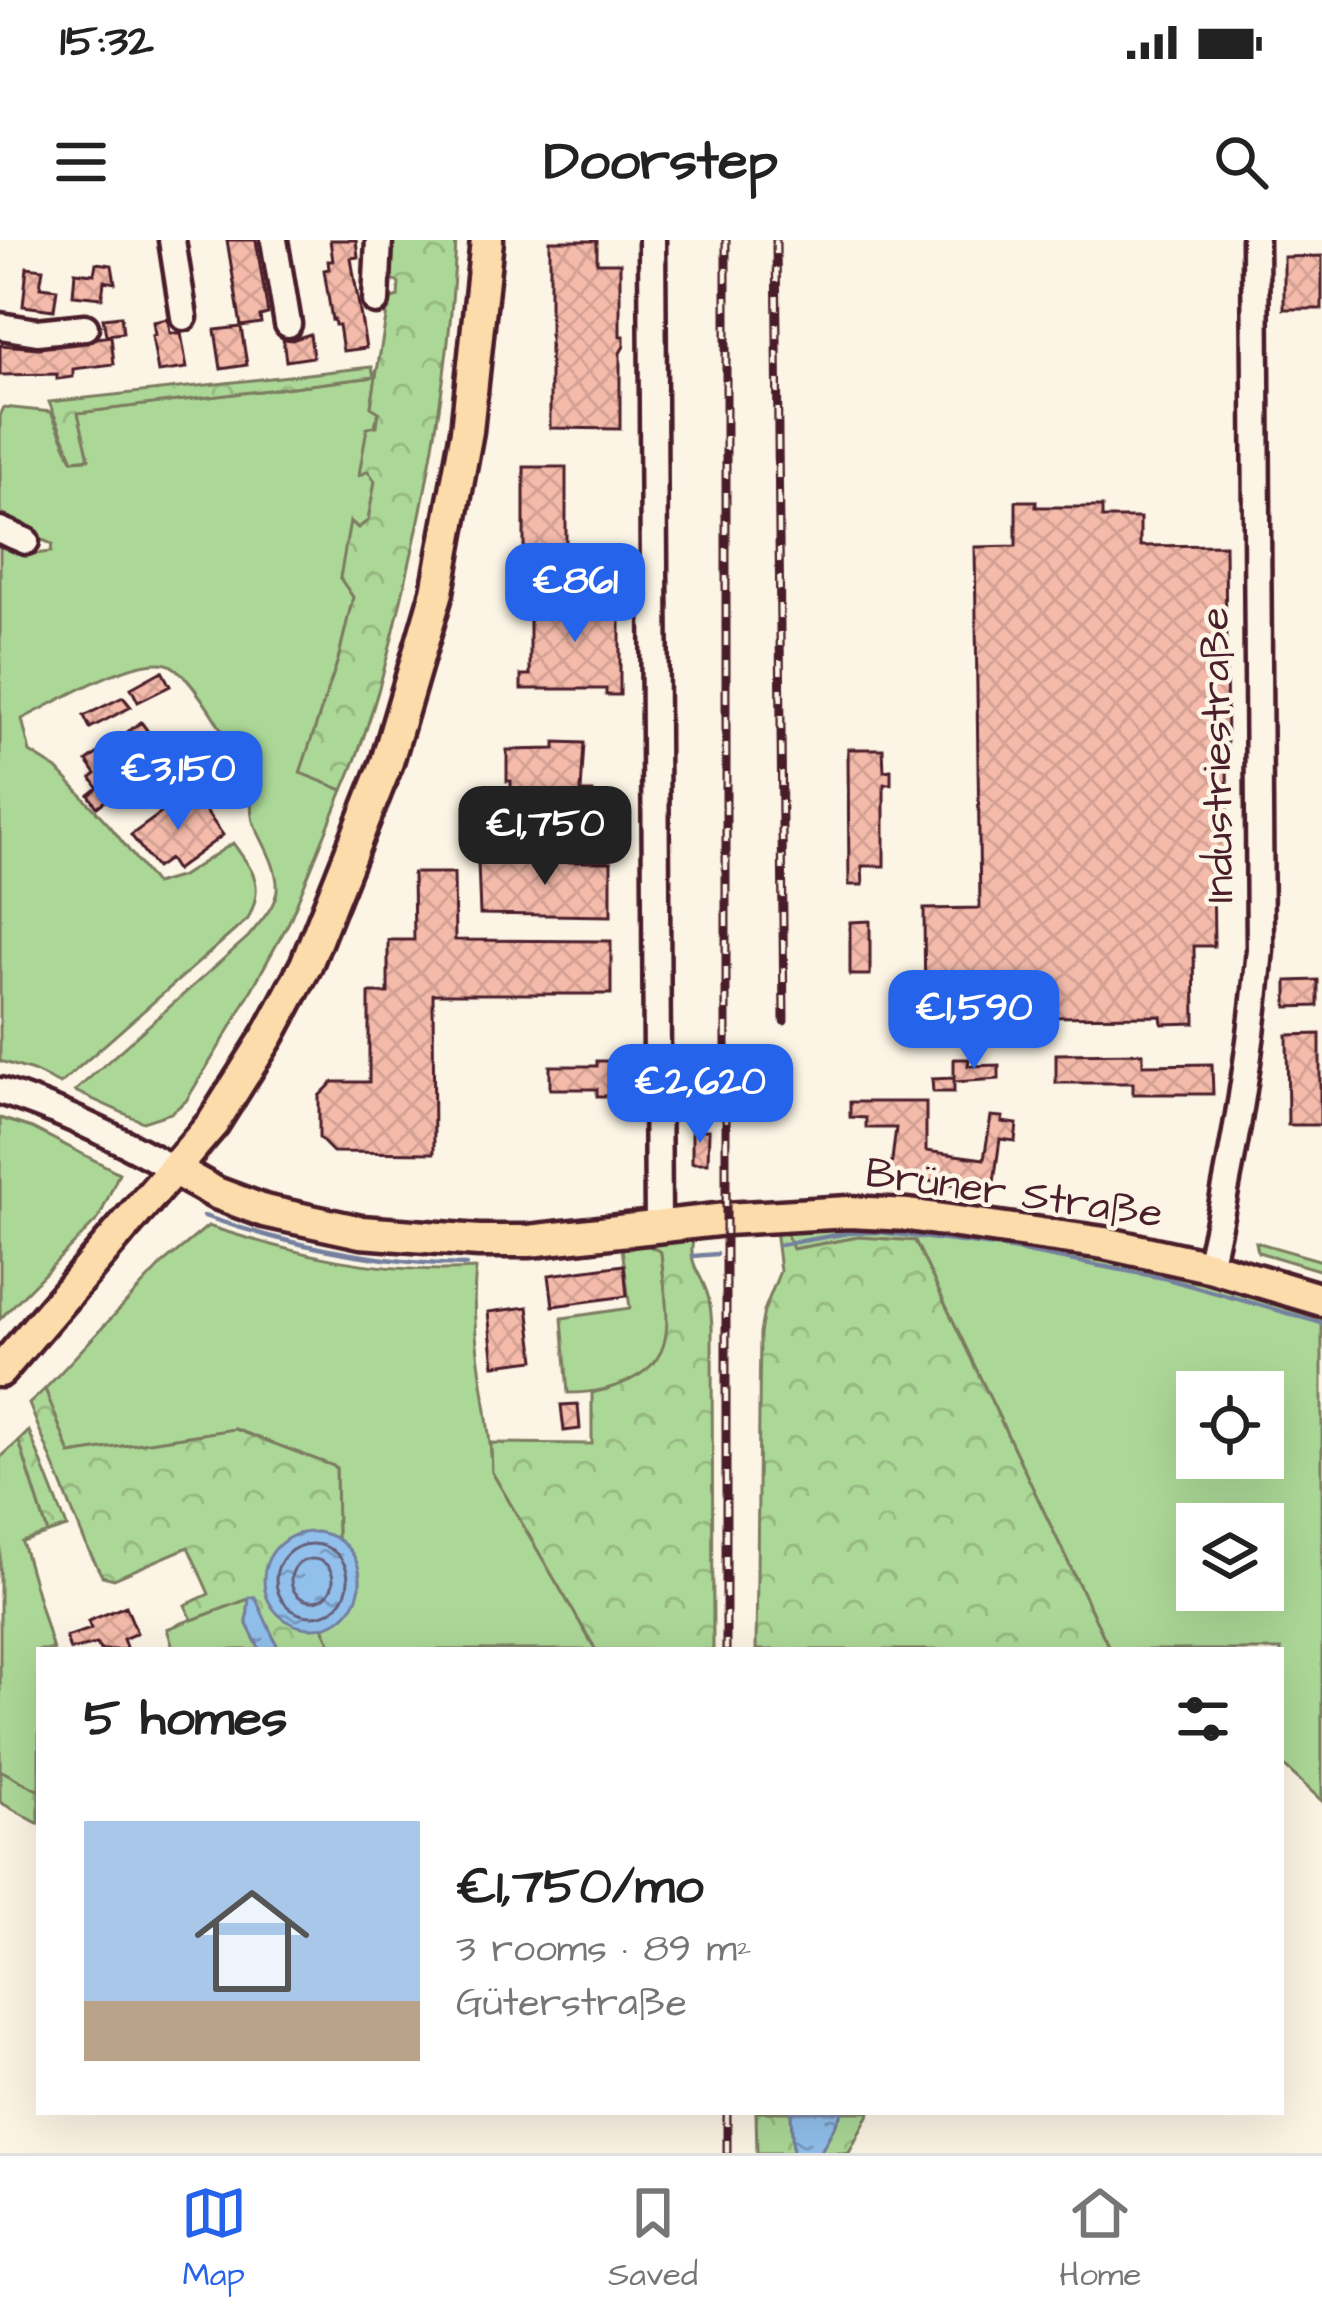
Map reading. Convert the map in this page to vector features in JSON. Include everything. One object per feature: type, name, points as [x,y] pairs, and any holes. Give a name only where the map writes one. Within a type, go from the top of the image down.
[{"type":"main road","points":[[0,1371],[213,1123],[297,982],[335,896],[387,762],[437,592],[467,430],[487,240]]},
{"type":"main road","name":"Brüner Straße","points":[[175,1170],[216,1193],[264,1211],[361,1232],[530,1240],[726,1219],[829,1213],[908,1215],[1104,1243],[1209,1266],[1322,1300]]},
{"type":"street","points":[[172,240],[184,317]]},
{"type":"street","points":[[274,240],[287,324]]},
{"type":"street","points":[[376,301],[379,240]]},
{"type":"street","points":[[652,240],[658,1226]]},
{"type":"street","name":"Industriestraße","points":[[1209,1266],[1250,1049],[1260,949],[1255,240]]},
{"type":"street","points":[[0,326],[37,332],[86,327]]},
{"type":"street","points":[[0,530],[26,541]]},
{"type":"street","name":"Brüner Straße","points":[[0,1091],[136,1148],[175,1170]]},
{"type":"green space","points":[[392,240],[456,240],[449,330],[438,419],[412,552],[377,694],[343,790],[300,773],[338,660],[353,597],[340,578],[350,521],[358,528],[368,521],[375,481],[368,471],[359,475],[367,428],[377,426],[379,412],[371,407],[389,300],[398,297],[399,283],[390,279]]},
{"type":"green space","points":[[372,367],[374,377],[78,413],[89,458],[73,460],[49,402]]},
{"type":"green space","points":[[378,367],[371,406],[379,411],[360,475],[368,471],[375,481],[368,521],[358,528],[351,522],[340,578],[353,597],[301,772],[343,790],[289,922],[231,1027],[186,1101],[171,1113],[143,1122],[75,1091],[248,937],[273,903],[275,872],[253,821],[247,780],[203,701],[178,670],[153,663],[115,673],[22,719],[30,752],[57,769],[155,884],[182,876],[233,843],[251,871],[256,897],[248,919],[60,1084],[0,1061],[0,541],[35,554],[51,552],[52,544],[0,522],[0,416],[4,407],[51,412],[72,460],[88,459],[77,413],[374,377]]},
{"type":"green space","points":[[0,1118],[32,1128],[119,1173],[99,1218],[0,1319]]},
{"type":"green space","points":[[887,1222],[1100,1256],[1322,1313],[1322,1801],[1284,1766],[1284,1647],[1109,1647],[915,1241],[859,1237],[792,1249],[784,1228]]},
{"type":"green space","points":[[208,1226],[340,1261],[406,1269],[476,1269],[475,1320],[492,1472],[594,1647],[332,1647],[323,1627],[348,1611],[359,1587],[356,1562],[337,1539],[336,1467],[235,1429],[70,1454],[45,1389],[162,1264]]},
{"type":"green space","points":[[784,1228],[793,1249],[859,1237],[915,1241],[1109,1647],[756,1647],[760,1333],[780,1271],[775,1229]]},
{"type":"green space","points":[[719,1229],[719,1236],[649,1245],[661,1252],[667,1309],[665,1345],[658,1359],[617,1386],[568,1393],[562,1318],[630,1308],[622,1248],[542,1258],[539,1251]]},
{"type":"green space","points":[[693,1239],[692,1256],[709,1299],[713,1647],[594,1647],[492,1472],[491,1443],[592,1444],[592,1393],[622,1384],[657,1359],[664,1344],[666,1304],[661,1252],[647,1245]]},
{"type":"green space","points":[[1256,1242],[1322,1261],[1322,1271],[1258,1252]]},
{"type":"green space","points":[[45,1389],[70,1454],[235,1429],[336,1467],[337,1539],[318,1532],[299,1534],[294,1624],[323,1627],[332,1647],[278,1647],[254,1597],[192,1620],[185,1605],[209,1594],[188,1547],[114,1579],[102,1576],[29,1404]]},
{"type":"green space","points":[[29,1431],[67,1527],[48,1533],[19,1441]]},
{"type":"green space","points":[[19,1441],[48,1533],[22,1542],[52,1647],[36,1647],[36,1789],[0,1770],[0,1458]]},
{"type":"green space","points":[[249,1597],[247,1624],[258,1647],[173,1647],[167,1629]]},
{"type":"green space","points":[[0,1770],[36,1789],[36,1822],[0,1802]]},
{"type":"green space","points":[[756,2115],[791,2115],[793,2153],[757,2153]]},
{"type":"green space","points":[[840,2115],[868,2115],[849,2153],[820,2153]]},
{"type":"water","points":[[312,1532],[346,1546],[360,1580],[346,1614],[312,1628],[278,1614],[264,1580],[278,1546]]},
{"type":"water","points":[[249,1597],[255,1597],[278,1647],[258,1647],[247,1624]]},
{"type":"water","points":[[791,2115],[840,2115],[820,2153],[793,2153]]},
{"type":"building","points":[[227,240],[256,240],[268,314],[260,316],[261,323],[241,326]]},
{"type":"building","points":[[330,240],[356,240],[358,257],[351,258],[366,348],[343,351],[339,325],[332,320],[324,270],[333,261]]},
{"type":"building","points":[[550,241],[597,241],[597,263],[620,263],[624,346],[620,353],[620,429],[550,428]]},
{"type":"building","points":[[1322,256],[1322,309],[1284,309],[1284,257]]},
{"type":"building","points":[[96,263],[112,265],[115,283],[104,281],[102,298],[73,295],[75,272],[94,274]]},
{"type":"building","points":[[27,267],[43,269],[40,287],[57,289],[54,310],[23,306]]},
{"type":"building","points":[[121,316],[123,333],[106,335],[103,318]]},
{"type":"building","points":[[168,319],[170,333],[181,333],[187,368],[158,372],[153,322]]},
{"type":"building","points":[[241,327],[247,365],[221,369],[215,330]]},
{"type":"building","points":[[310,334],[313,357],[286,361],[283,339]]},
{"type":"building","points":[[111,336],[114,364],[73,369],[73,377],[57,379],[57,374],[0,375],[0,345],[39,348]]},
{"type":"building","points":[[524,467],[566,467],[566,552],[524,552]]},
{"type":"building","points":[[1016,501],[1036,501],[1036,507],[1102,507],[1102,518],[1140,518],[1140,546],[1225,545],[1228,867],[1213,868],[1214,946],[1194,946],[1195,1023],[1162,1024],[1161,1016],[925,1018],[924,909],[980,908],[975,547],[1016,546]]},
{"type":"building","points":[[530,599],[620,599],[620,695],[606,695],[606,689],[521,689],[521,675],[530,675]]},
{"type":"building","points":[[162,671],[170,686],[138,702],[131,688]]},
{"type":"building","points":[[123,697],[131,707],[90,728],[84,716]]},
{"type":"building","points":[[141,722],[164,753],[97,807],[89,795],[98,788],[91,778],[96,774],[87,761]]},
{"type":"building","points":[[555,742],[584,743],[581,792],[593,792],[593,815],[560,815],[560,794],[511,794],[507,750],[555,749]]},
{"type":"building","points":[[848,749],[883,749],[884,771],[891,770],[891,784],[884,784],[884,866],[862,866],[863,885],[849,885]]},
{"type":"building","points":[[191,791],[223,835],[176,870],[169,859],[156,868],[131,835]]},
{"type":"building","points":[[478,862],[611,862],[611,916],[480,914]]},
{"type":"building","points":[[413,873],[454,873],[455,940],[611,941],[611,994],[433,994],[434,1153],[333,1152],[319,1138],[319,1096],[333,1082],[369,1082],[369,993],[388,993],[388,940],[414,940]]},
{"type":"building","points":[[870,921],[870,975],[850,975],[850,922]]},
{"type":"building","points":[[1318,980],[1318,1006],[1287,1007],[1287,981]]},
{"type":"building","points":[[1320,1034],[1320,1125],[1288,1125],[1287,1035]]},
{"type":"building","points":[[1143,1053],[1143,1065],[1212,1064],[1213,1094],[1133,1094],[1133,1083],[1056,1083],[1056,1054]]},
{"type":"building","points":[[954,1059],[969,1059],[968,1066],[999,1065],[999,1079],[954,1082]]},
{"type":"building","points":[[597,1061],[616,1061],[616,1096],[597,1096],[597,1089],[550,1089],[550,1066],[597,1066]]},
{"type":"building","points":[[954,1078],[954,1092],[933,1092],[932,1079]]},
{"type":"building","points":[[850,1102],[926,1102],[926,1151],[984,1159],[991,1116],[1017,1124],[1015,1141],[1000,1139],[993,1190],[890,1176],[896,1128],[866,1128],[866,1118],[850,1117]]},
{"type":"building","points":[[692,1130],[709,1130],[708,1163],[692,1163]]},
{"type":"building","points":[[624,1265],[627,1296],[553,1306],[549,1275]]},
{"type":"building","points":[[528,1307],[535,1360],[494,1365],[488,1312]]},
{"type":"building","points":[[578,1404],[580,1429],[564,1431],[561,1405]]},
{"type":"building","points":[[126,1606],[137,1633],[123,1639],[126,1647],[69,1647],[66,1637],[91,1629],[88,1621]]},
{"type":"waterway","points":[[204,1216],[333,1251],[466,1265]]},
{"type":"waterway","points":[[779,1245],[878,1232],[995,1246],[1164,1278],[1322,1323]]},
{"type":"waterway","points":[[693,1256],[717,1254]]},
{"type":"railway","points":[[726,240],[726,1647]]},
{"type":"railway","points":[[776,240],[784,1021]]},
{"type":"railway","points":[[727,2115],[727,2153]]}]
